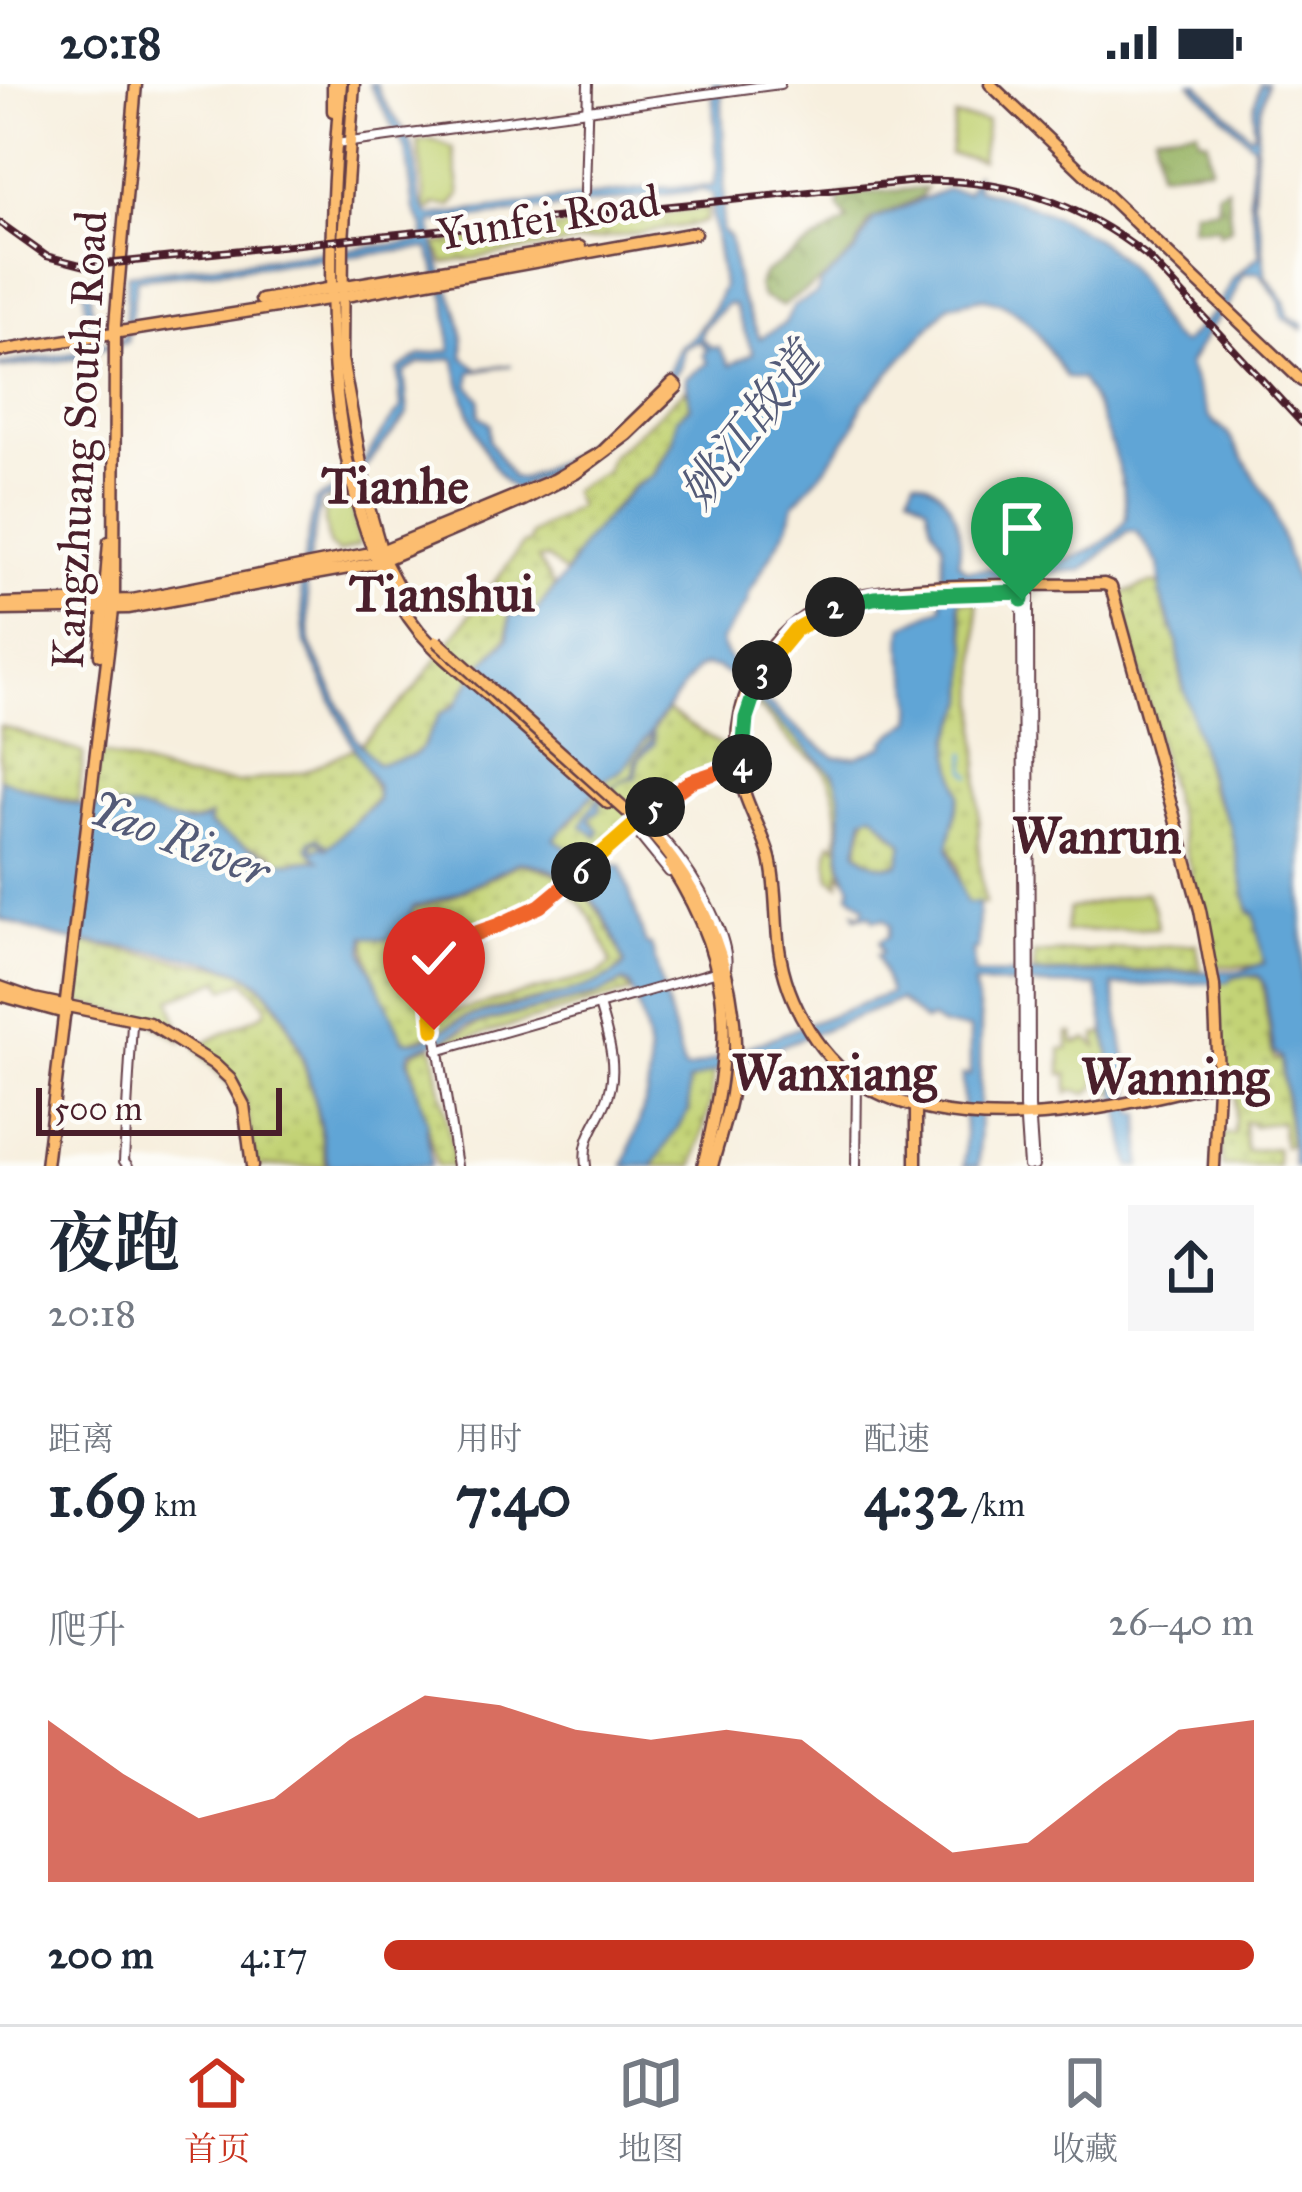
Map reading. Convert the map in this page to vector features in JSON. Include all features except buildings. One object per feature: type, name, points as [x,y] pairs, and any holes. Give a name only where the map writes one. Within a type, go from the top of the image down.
[{"type":"main road","name":"Kangzhuang South Road","points":[[109,605],[134,84]]},
{"type":"main road","points":[[337,84],[335,293],[330,332],[354,462],[378,557],[435,644],[650,837],[701,919],[722,969],[725,1051],[707,1166]]},
{"type":"main road","points":[[336,254],[355,84]]},
{"type":"main road","points":[[990,84],[1302,381]]},
{"type":"main road","name":"Yunfei Road","points":[[0,348],[119,333],[695,233],[681,231],[454,273]]},
{"type":"main road","name":"Kangzhuang South Road","points":[[43,1164],[109,605],[119,333]]},
{"type":"main road","points":[[0,607],[109,605],[378,557],[576,473],[627,435],[677,387],[673,383],[602,452],[554,480],[378,557]]},
{"type":"main road","points":[[1212,1166],[1216,1079],[1208,964],[1108,588],[940,592],[855,601],[812,617],[776,650],[752,686],[742,764],[776,858],[786,957],[807,1020],[859,1081],[920,1105],[979,1112],[1118,1104],[1216,1079]]},
{"type":"main road","points":[[0,991],[159,1034],[225,1080],[238,1105],[249,1166]]},
{"type":"main road","points":[[63,1009],[157,1026],[222,1071],[244,1106],[249,1166]]},
{"type":"main road","points":[[816,1035],[869,1083],[920,1105]]},
{"type":"main road","points":[[919,1166],[920,1105]]},
{"type":"street","points":[[585,191],[588,84]]},
{"type":"street","points":[[336,143],[780,84]]},
{"type":"street","points":[[1026,589],[1031,1166]]},
{"type":"street","points":[[457,1166],[429,980],[440,955],[461,939],[531,912],[673,791],[742,764]]},
{"type":"street","points":[[436,1047],[722,969],[728,960],[720,935],[691,876],[657,831],[642,821],[634,829],[680,887],[711,963],[722,969]]},
{"type":"street","points":[[586,1166],[588,1133],[608,1098],[612,1071],[599,1005]]},
{"type":"street","points":[[128,1166],[124,1139],[132,1024]]},
{"type":"street","points":[[858,1166],[859,1081]]},
{"type":"green space","points":[[955,117],[987,121],[981,160],[950,154]]},
{"type":"green space","points":[[1197,129],[1199,139],[1207,140],[1211,167],[1159,172],[1155,133]]},
{"type":"green space","points":[[432,140],[453,148],[460,195],[451,206],[433,205],[426,210],[418,141]]},
{"type":"green space","points":[[1227,187],[1231,228],[1219,234],[1218,227],[1192,228],[1193,210],[1218,208],[1217,191]]},
{"type":"green space","points":[[926,188],[921,197],[869,221],[855,250],[828,276],[782,306],[762,297],[758,286],[764,273],[848,220],[838,206],[842,195]]},
{"type":"green space","points":[[708,208],[706,221],[698,224],[444,263],[435,244]]},
{"type":"green space","points":[[687,388],[689,406],[653,475],[633,486],[584,542],[565,574],[548,558],[538,559],[554,587],[532,617],[509,613],[507,637],[479,667],[458,701],[440,714],[422,747],[395,761],[364,764],[378,796],[327,849],[324,845],[313,851],[319,859],[280,862],[271,853],[228,840],[209,824],[210,816],[182,822],[121,808],[92,807],[99,752],[184,778],[239,783],[306,771],[362,744],[412,692],[523,544],[529,543],[531,534],[578,506],[571,491],[606,471],[610,457]]},
{"type":"green space","points":[[348,490],[359,545],[338,553],[329,545],[323,509],[330,500],[345,500]]},
{"type":"green space","points":[[1151,583],[1162,586],[1162,605],[1177,641],[1181,682],[1210,790],[1230,825],[1264,961],[1258,966],[1215,966],[1120,594]]},
{"type":"green space","points":[[959,601],[977,601],[979,861],[985,904],[966,903],[961,897],[958,865],[948,844],[960,794],[951,737],[967,701],[967,644]]},
{"type":"green space","points":[[756,700],[806,744],[838,784],[844,808],[840,859],[846,879],[839,873],[839,884],[830,878],[828,864],[838,826],[829,781],[816,762],[755,706]]},
{"type":"green space","points":[[667,711],[730,750],[730,758],[675,784],[586,860],[557,844],[555,836],[606,778],[623,769]]},
{"type":"green space","points":[[0,726],[84,753],[78,803],[0,779]]},
{"type":"green space","points":[[867,814],[877,815],[904,843],[899,863],[876,864],[858,850]]},
{"type":"green space","points":[[519,864],[559,875],[587,896],[624,963],[597,983],[481,1012],[438,1032],[436,1016],[599,974],[611,964],[592,919],[557,883],[530,903],[464,930],[437,948],[424,978],[431,1034],[407,1042],[379,991],[366,936],[396,934],[407,925],[413,909],[449,898]]},
{"type":"green space","points":[[1146,892],[1158,928],[1065,932],[1069,909]]},
{"type":"green space","points":[[76,942],[229,968],[261,987],[277,1007],[302,1059],[326,1166],[255,1166],[246,1103],[195,1048],[265,1012],[266,1005],[245,981],[225,989],[219,980],[171,999],[182,1041],[144,1018],[72,1001]]},
{"type":"green space","points":[[1196,944],[1201,970],[1034,973],[1034,954]]},
{"type":"green space","points":[[1239,976],[1258,976],[1262,982],[1272,1051],[1275,1060],[1281,1059],[1290,1145],[1284,1146],[1281,1122],[1252,1126],[1244,1122],[1246,1151],[1276,1148],[1278,1166],[1222,1166],[1222,1134],[1234,1134],[1236,1086],[1224,1085],[1218,985]]},
{"type":"green space","points":[[623,983],[632,992],[441,1042],[481,1023],[595,997]]},
{"type":"green space","points":[[1068,1033],[1073,1033],[1074,1043],[1088,1039],[1097,1047],[1096,1035],[1105,1033],[1116,1092],[1107,1093],[1099,1055],[1096,1087],[1087,1094],[1068,1093],[1068,1074],[1061,1074],[1061,1049],[1068,1048]]},
{"type":"green space","points":[[431,1045],[455,1166],[437,1166],[410,1059],[415,1051]]},
{"type":"green space","points":[[714,1071],[694,1166],[653,1166],[689,1110],[687,1082]]},
{"type":"water","points":[[369,84],[376,84],[411,143],[419,194],[431,216],[649,188],[714,186],[712,84],[721,84],[722,231],[730,238],[739,293],[760,338],[785,323],[793,307],[817,293],[820,284],[856,251],[873,220],[947,189],[967,192],[976,173],[976,188],[1040,210],[1104,245],[1136,276],[1161,322],[1182,344],[1216,310],[1233,278],[1260,255],[1249,197],[1253,145],[1191,84],[1198,84],[1250,135],[1260,84],[1267,84],[1258,119],[1253,198],[1266,276],[1285,301],[1288,316],[1302,324],[1302,329],[1282,317],[1280,302],[1259,272],[1243,274],[1230,303],[1188,365],[1209,417],[1228,434],[1272,505],[1302,601],[1302,1166],[1294,1166],[1281,1058],[1274,1052],[1264,984],[1258,975],[1232,977],[1228,982],[1113,986],[1135,1114],[1141,1114],[1141,1166],[1130,1166],[1097,986],[974,984],[981,1020],[979,1166],[964,1166],[962,1075],[970,1075],[970,1029],[924,1021],[900,1000],[688,1082],[689,1110],[653,1166],[624,1166],[646,1095],[649,1057],[640,1013],[630,985],[623,982],[597,995],[467,1025],[410,1051],[431,1166],[328,1166],[297,1041],[273,997],[257,981],[220,964],[62,938],[0,919],[0,779],[83,806],[133,809],[184,823],[209,817],[208,824],[224,834],[289,862],[319,860],[308,849],[310,840],[318,838],[324,843],[312,841],[313,851],[324,845],[326,849],[377,800],[377,787],[305,643],[300,580],[315,501],[356,472],[401,409],[398,370],[420,355],[451,350],[446,299],[428,248],[137,279],[127,342],[96,350],[89,357],[0,368],[0,364],[88,351],[84,283],[90,277],[93,345],[119,341],[125,335],[128,274],[424,241],[424,227],[414,209],[406,150]],"holes":[[[703,190],[713,195],[723,286],[713,309],[692,338],[680,346],[669,371],[617,423],[574,454],[522,479],[513,478],[489,440],[490,424],[479,415],[480,399],[469,385],[471,372],[512,365],[478,369],[463,357],[460,322],[432,223]],[[983,298],[998,302],[1033,328],[1066,378],[1081,379],[1112,447],[1126,519],[1112,536],[1075,556],[1032,566],[966,570],[958,562],[960,537],[947,500],[928,483],[915,479],[909,493],[927,505],[943,543],[942,607],[904,626],[902,650],[912,720],[884,741],[885,745],[857,757],[835,757],[752,687],[721,641],[748,602],[788,526],[794,504],[854,427],[862,404],[949,305]],[[727,304],[734,305],[753,353],[730,365],[719,347],[712,348],[701,338],[703,329]],[[699,341],[707,351],[703,354],[708,363],[686,378],[690,407],[677,418],[673,443],[654,475],[634,487],[584,542],[532,617],[510,613],[508,638],[479,668],[455,706],[440,714],[423,747],[413,756],[377,764],[356,739],[310,643],[306,578],[320,502],[348,488],[408,414],[404,373],[419,363],[455,361],[485,451],[515,489],[590,452],[680,368],[684,348]],[[1128,531],[1137,532],[1159,565],[1161,598],[1177,640],[1182,681],[1212,789],[1230,825],[1264,963],[1242,971],[974,975],[979,903],[967,903],[948,847],[960,794],[951,737],[967,701],[968,648],[959,607],[960,580],[1083,570]],[[717,668],[732,677],[834,775],[841,805],[844,873],[851,886],[849,894],[865,907],[861,916],[855,912],[856,917],[871,915],[890,925],[888,937],[879,941],[882,953],[877,955],[890,993],[684,1069],[651,945],[646,944],[621,866],[586,861],[554,839],[606,779],[623,769],[650,733],[651,740],[636,759],[634,776],[622,781],[636,778],[639,759],[654,744],[652,729],[697,669]],[[873,813],[903,843],[899,864],[876,864],[857,851],[864,817]],[[519,862],[541,866],[560,873],[588,895],[609,925],[625,964],[579,990],[473,1016],[421,1040],[403,1040],[363,951],[365,936],[386,940],[408,922],[413,907],[450,896]]]},
{"type":"water","points":[[619,782],[600,804],[590,821],[599,830],[597,837],[582,826],[585,818]]},
{"type":"waterway","points":[[966,753],[966,770],[971,776]]},
{"type":"railway","points":[[0,223],[46,256],[85,266],[917,181],[980,184],[1067,207],[1147,256],[1302,423]]},
{"type":"district","name":"Tianhe","points":[[395,486]]},
{"type":"district","name":"Tianshui","points":[[442,594]]},
{"type":"district","name":"Wanrun","points":[[1097,836]]},
{"type":"district","name":"Wanxiang","points":[[834,1073]]},
{"type":"district","name":"Wanning","points":[[1175,1077]]},
{"type":"route","points":[[434,1030],[429,980],[448,946],[540,906],[673,791],[722,768],[745,764],[744,731],[758,675],[776,650],[812,617],[874,598],[1022,592],[1022,600]]},
{"type":"water label","name":"姚江故道","points":[[749,426]]},
{"type":"water label","name":"Yao River","points":[[180,839]]}]
